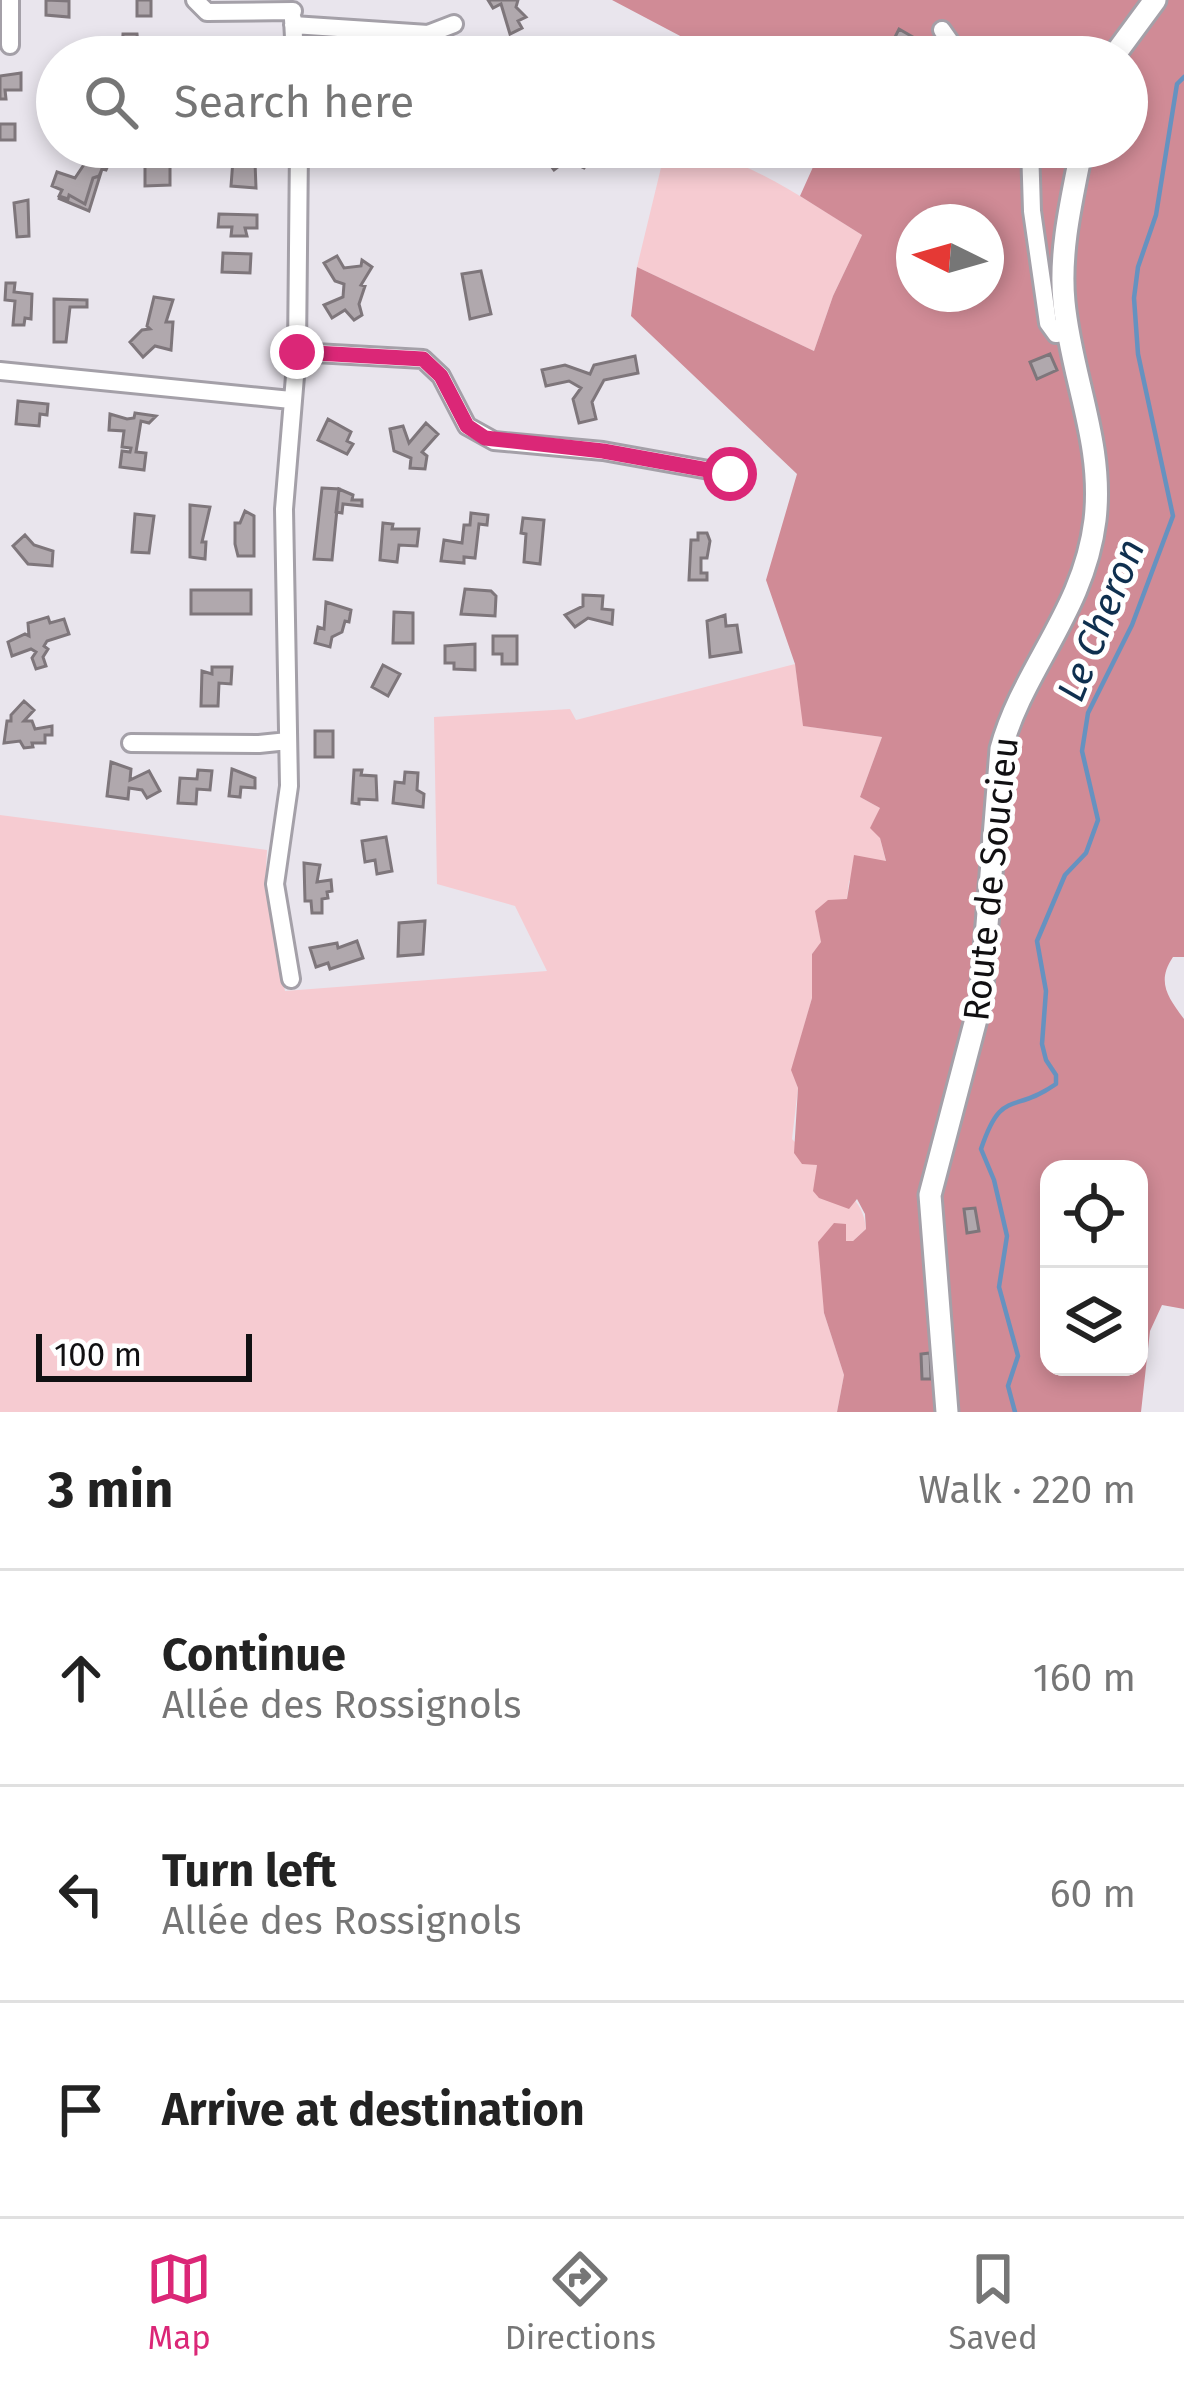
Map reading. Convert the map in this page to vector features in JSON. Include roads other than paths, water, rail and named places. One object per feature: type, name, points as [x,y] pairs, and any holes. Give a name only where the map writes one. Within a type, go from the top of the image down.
[{"type":"street","points":[[10,0],[10,45]]},
{"type":"street","points":[[195,0],[207,12],[293,12],[428,34],[454,24]]},
{"type":"street","points":[[1128,36],[1155,0]]},
{"type":"street","points":[[942,30],[946,36]]},
{"type":"street","points":[[291,980],[275,884],[289,786],[284,509],[297,352],[299,168]]},
{"type":"street","points":[[1031,168],[1048,323],[1056,334],[1069,332]]},
{"type":"street","name":"Route de Soucieu","points":[[947,1412],[930,1196],[981,1000],[1001,749],[1009,720],[1065,620],[1094,526],[1095,445],[1064,305],[1064,253],[1078,168]]},
{"type":"street","points":[[297,352],[423,359],[441,376],[467,426],[485,438],[603,451],[730,474]]},
{"type":"street","points":[[0,370],[291,400]]},
{"type":"street","points":[[131,742],[288,741]]},
{"type":"waterway","name":"Le Cheron","points":[[1015,1412],[1008,1386],[1018,1356],[999,1287],[1007,1236],[981,1149],[1002,1109],[1056,1084],[1042,1044],[1046,991],[1037,941],[1065,875],[1086,853],[1098,820],[1082,751],[1088,713],[1132,625],[1173,516],[1138,354],[1134,298],[1138,267],[1156,215],[1177,84],[1184,77]]}]
